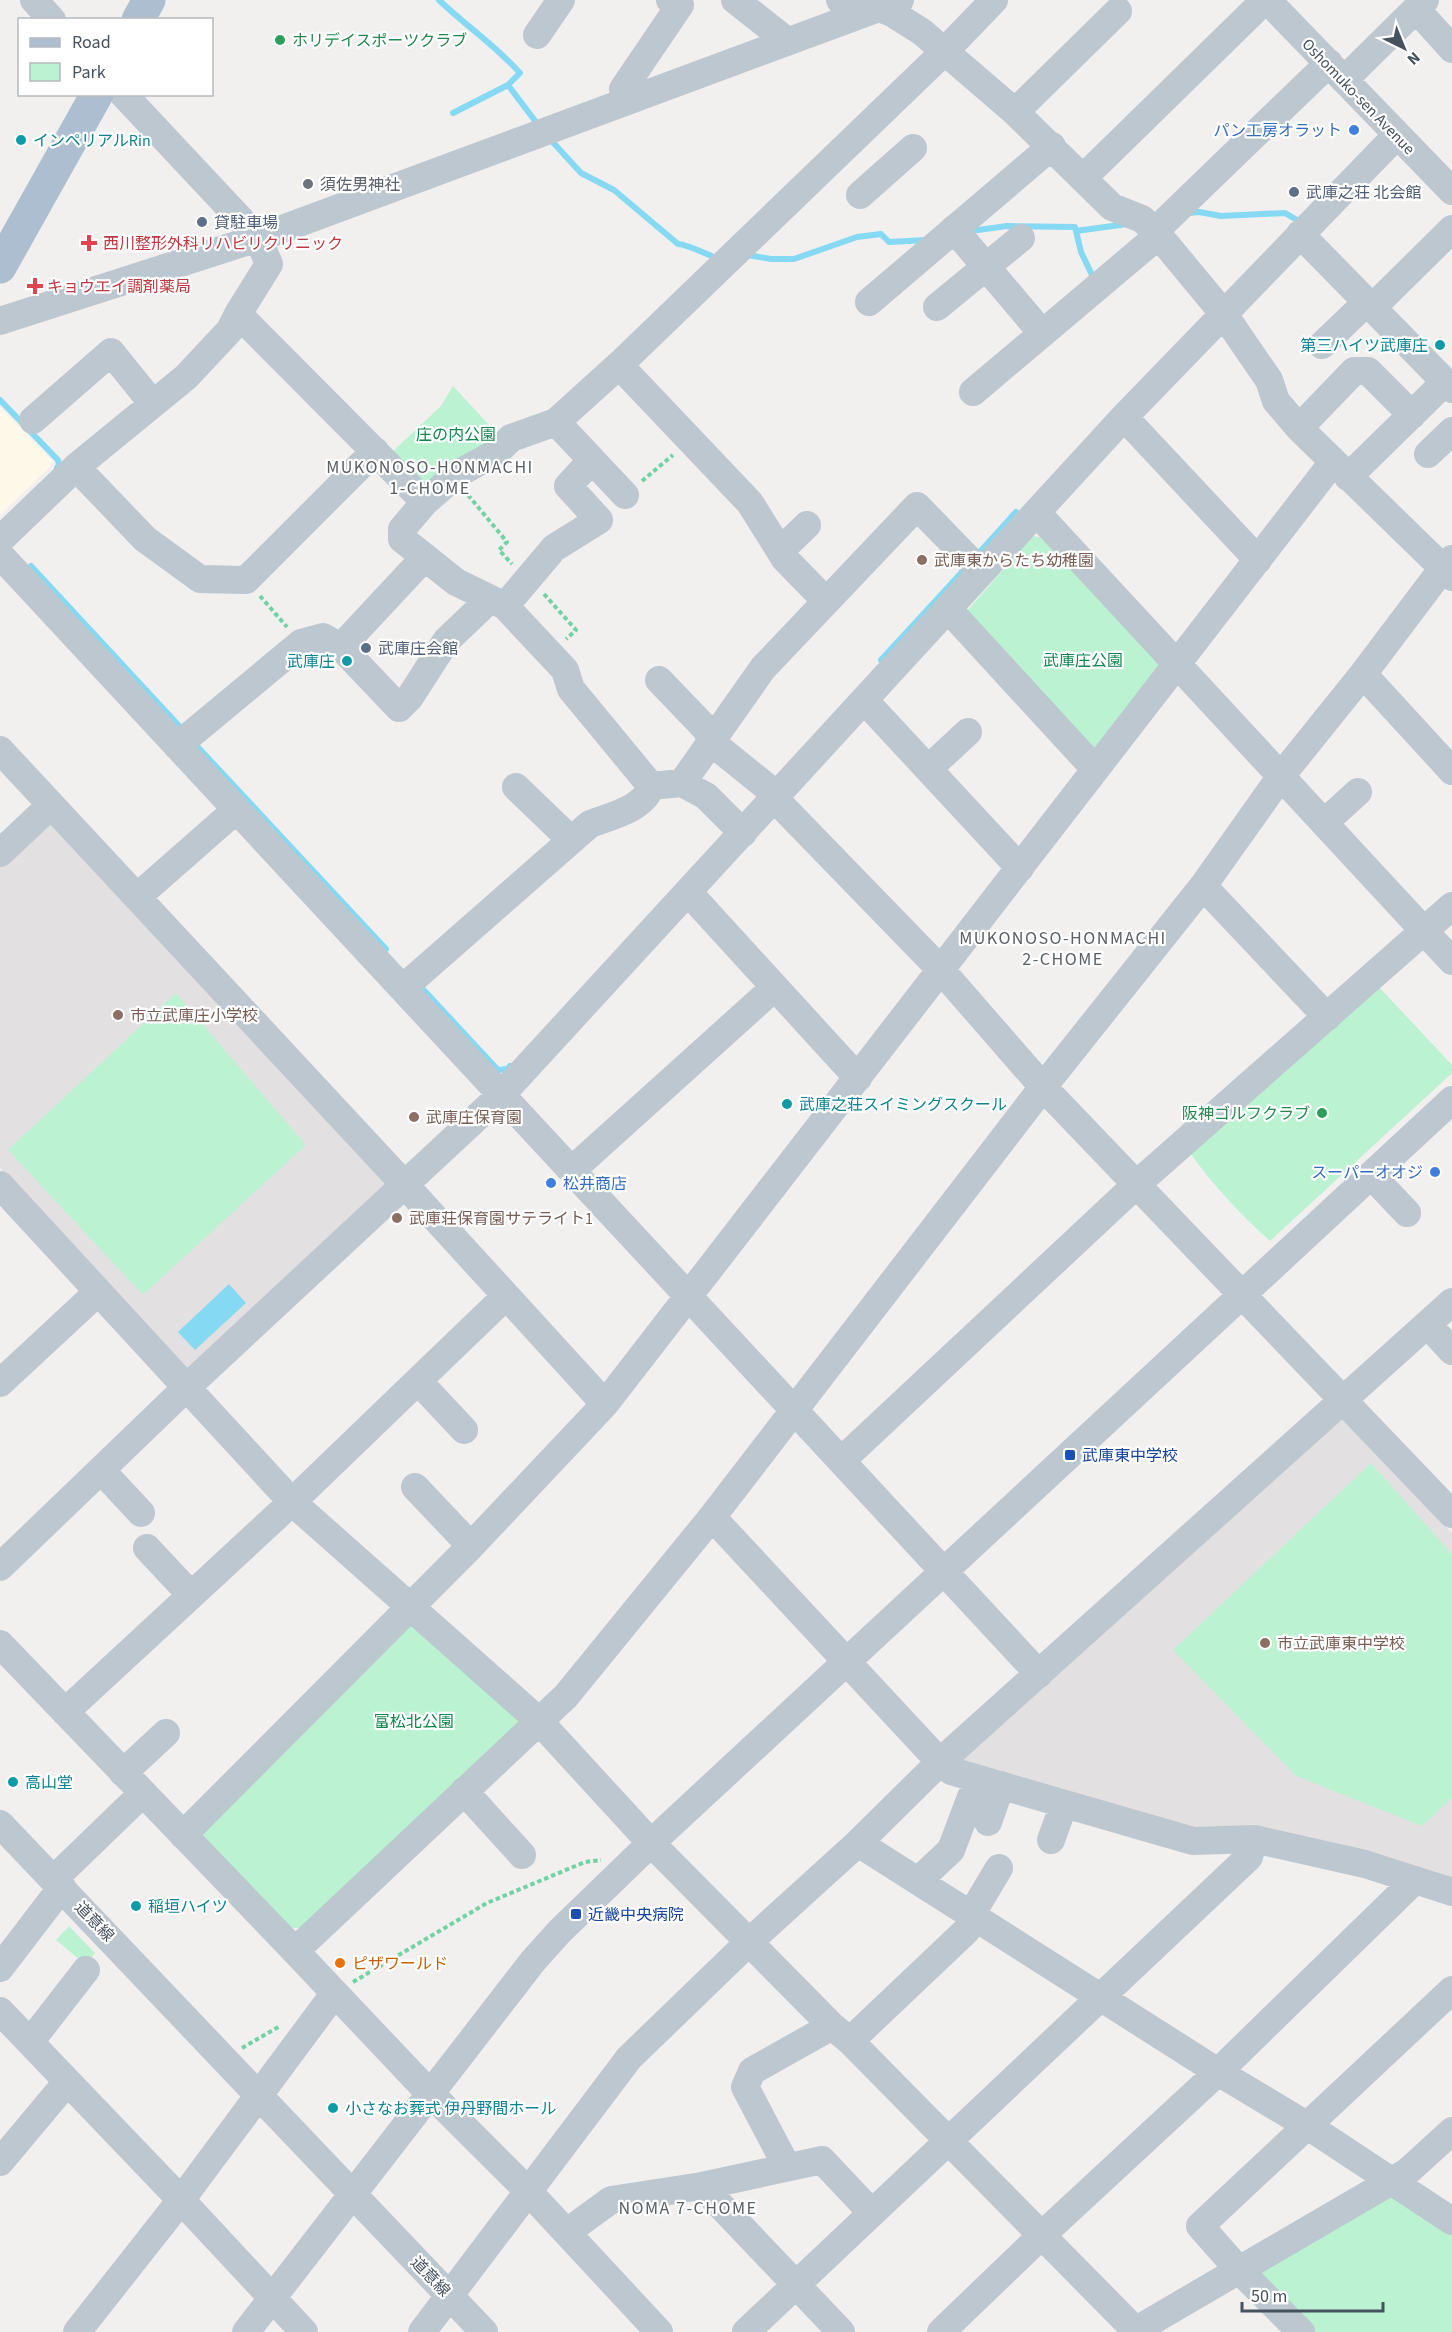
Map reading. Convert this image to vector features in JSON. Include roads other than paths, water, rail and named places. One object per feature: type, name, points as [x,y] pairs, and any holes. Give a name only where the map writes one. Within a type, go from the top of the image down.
[{"type":"main road","points":[[139,18],[149,0]]},
{"type":"main road","points":[[0,267],[11,225],[96,96]]},
{"type":"street","points":[[34,0],[50,18]]},
{"type":"street","points":[[537,35],[561,0]]},
{"type":"street","points":[[628,99],[623,89],[680,5],[670,0]]},
{"type":"street","points":[[735,0],[788,41]]},
{"type":"street","points":[[840,0],[890,4]]},
{"type":"street","points":[[651,786],[571,689],[565,670],[550,654],[497,603],[456,582],[402,539],[402,529],[453,477],[496,453],[511,438],[556,422],[619,365],[994,0]]},
{"type":"street","points":[[1083,178],[1271,1]]},
{"type":"street","name":"Oshomuko-sen Avenue","points":[[1271,1],[1396,135],[1452,191]]},
{"type":"street","points":[[0,321],[258,238],[628,99],[890,4]]},
{"type":"street","points":[[296,1951],[566,1696],[712,1517],[1043,1086],[1203,886],[1281,776],[1449,568],[1341,470],[1299,428],[1276,401],[1269,380],[1222,313],[1157,233],[1142,219],[1112,207],[1015,112],[922,32],[892,13],[890,4]]},
{"type":"street","points":[[973,392],[1157,233],[1336,72],[1421,5],[1452,49]]},
{"type":"street","points":[[1015,112],[1118,11]]},
{"type":"street","points":[[0,540],[76,467],[193,369],[230,330],[269,264],[258,238],[125,96]]},
{"type":"street","points":[[3,1558],[101,1470],[502,1094],[688,892],[736,826],[865,701],[1124,417],[1396,135]]},
{"type":"street","points":[[854,138],[887,171]]},
{"type":"street","points":[[869,302],[951,235],[1052,146]]},
{"type":"street","points":[[860,195],[913,148]]},
{"type":"street","points":[[1322,345],[1370,305],[1452,229]]},
{"type":"street","points":[[183,1835],[471,1546],[605,1404],[690,1297],[1176,663],[1258,560],[1341,470],[1449,385],[1300,234]]},
{"type":"street","points":[[951,235],[986,267],[1042,333]]},
{"type":"street","points":[[937,307],[1021,238]]},
{"type":"street","points":[[238,314],[426,502]]},
{"type":"street","points":[[33,420],[111,352],[153,404]]},
{"type":"street","points":[[619,365],[750,503],[785,559],[826,601]]},
{"type":"street","points":[[1299,428],[1354,371],[1368,371],[1412,415]]},
{"type":"street","points":[[1124,417],[1258,560]]},
{"type":"street","points":[[556,422],[625,495]]},
{"type":"street","points":[[1428,454],[1452,431]]},
{"type":"street","points":[[76,467],[145,538],[200,579],[246,580],[375,451]]},
{"type":"street","points":[[177,746],[301,643],[323,637],[341,647],[399,708],[410,697],[446,641],[528,579],[554,548],[599,520],[568,486],[592,460]]},
{"type":"street","points":[[682,783],[763,668],[917,506],[981,572]]},
{"type":"street","points":[[1037,513],[1281,776],[1330,818],[1452,961]]},
{"type":"street","points":[[780,551],[807,525]]},
{"type":"street","points":[[0,555],[795,1409],[1038,1674]]},
{"type":"street","points":[[341,647],[425,557]]},
{"type":"street","points":[[948,609],[1095,769]]},
{"type":"street","points":[[1363,674],[1452,771]]},
{"type":"street","points":[[659,680],[706,730],[711,742],[771,791],[941,970],[1043,1086],[1452,1514]]},
{"type":"street","points":[[865,701],[1020,868]]},
{"type":"street","points":[[928,769],[968,732]]},
{"type":"street","points":[[0,750],[404,1184],[605,1404]]},
{"type":"street","points":[[651,786],[682,783],[706,796],[736,826]]},
{"type":"street","points":[[403,988],[590,824],[634,805],[648,796],[651,786]]},
{"type":"street","points":[[516,787],[572,840]]},
{"type":"street","points":[[1330,818],[1358,792]]},
{"type":"street","points":[[0,853],[51,805]]},
{"type":"street","points":[[137,897],[236,810]]},
{"type":"street","points":[[1203,886],[1327,1017]]},
{"type":"street","points":[[688,892],[858,1078]]},
{"type":"street","points":[[841,1461],[1138,1183],[1452,906]]},
{"type":"street","points":[[572,1170],[775,987]]},
{"type":"street","points":[[246,2332],[429,2093],[553,1938],[651,1843],[1452,1100]]},
{"type":"street","points":[[1371,1175],[1407,1213]]},
{"type":"street","points":[[3,1195],[98,1292],[292,1502],[416,1602],[539,1721],[651,1843],[1135,2331],[1392,2182],[1407,2172],[1452,2131]]},
{"type":"street","points":[[0,1383],[98,1292]]},
{"type":"street","points":[[65,1712],[292,1502],[506,1296]]},
{"type":"street","points":[[422,2332],[527,2190],[629,2058],[749,1942],[858,1843],[940,1762],[1452,1302]]},
{"type":"street","points":[[1428,1325],[1452,1351]]},
{"type":"street","points":[[418,1381],[464,1430]]},
{"type":"street","points":[[101,1470],[141,1513]]},
{"type":"street","points":[[416,1487],[471,1546]]},
{"type":"street","points":[[712,1517],[940,1762],[951,1771],[1193,1841],[1254,1839],[1365,1864],[1452,1892]]},
{"type":"street","points":[[147,1548],[191,1595]]},
{"type":"street","points":[[0,1644],[296,1951],[429,2093],[527,2190],[659,2332]]},
{"type":"street","points":[[123,1773],[166,1733]]},
{"type":"street","points":[[988,1822],[1001,1785]]},
{"type":"street","points":[[464,1791],[522,1855]]},
{"type":"street","points":[[0,1968],[58,1883],[143,1793]]},
{"type":"street","points":[[918,1881],[951,1850],[971,1797]]},
{"type":"street","points":[[1051,1840],[1064,1803]]},
{"type":"street","name":"道意線","points":[[0,1824],[484,2332]]},
{"type":"street","points":[[746,2332],[1249,1857],[1254,1839]]},
{"type":"street","points":[[858,1843],[1218,2072],[1308,2126],[1452,2221]]},
{"type":"street","points":[[787,2167],[745,2087],[752,2071],[841,2033],[967,1930],[971,1915],[999,1869]]},
{"type":"street","points":[[941,2332],[1218,2072],[1415,1880]]},
{"type":"street","points":[[30,2042],[86,1970]]},
{"type":"street","points":[[1301,2332],[1200,2226],[1452,1990]]},
{"type":"street","points":[[77,2332],[181,2200],[334,1994]]},
{"type":"street","points":[[0,2011],[304,2332]]},
{"type":"street","points":[[0,2162],[67,2082]]},
{"type":"street","points":[[567,2232],[611,2199],[702,2187],[822,2160],[871,2212]]},
{"type":"street","points":[[702,2187],[841,2332]]},
{"type":"water","points":[[229,1284],[246,1303],[195,1350],[178,1332]]},
{"type":"waterway","points":[[439,0],[520,73],[508,85],[539,126]]},
{"type":"waterway","points":[[453,113],[508,85]]},
{"type":"waterway","points":[[549,138],[581,173],[614,190],[678,244],[718,259]]},
{"type":"waterway","points":[[1187,213],[1199,212],[1221,216],[1285,213],[1302,223]]},
{"type":"waterway","points":[[1076,231],[1127,224]]},
{"type":"waterway","points":[[971,231],[1007,226],[1075,227],[1081,252],[1094,279]]},
{"type":"waterway","points":[[747,255],[771,259],[794,259],[857,237],[881,234],[889,242],[926,240]]},
{"type":"waterway","points":[[0,400],[58,460],[57,468]]},
{"type":"waterway","points":[[978,554],[1016,512]]},
{"type":"waterway","points":[[31,566],[182,729]]},
{"type":"waterway","points":[[881,660],[963,571]]},
{"type":"waterway","points":[[194,743],[386,949]]},
{"type":"waterway","points":[[420,986],[498,1070],[508,1069],[510,1066]]},
{"type":"place","name":"ホリデイスポーツクラブ","points":[[280,40]]},
{"type":"place","name":"パン工房オラット","points":[[1354,130]]},
{"type":"place","name":"インペリアルRin","points":[[21,140]]},
{"type":"place","name":"須佐男神社","points":[[308,184]]},
{"type":"place","name":"武庫之荘 北会館","points":[[1294,192]]},
{"type":"place","name":"貸駐車場","points":[[202,222]]},
{"type":"place","name":"西川整形外科リハビリクリニック","points":[[89,243]]},
{"type":"place","name":"キョウエイ調剤薬局","points":[[35,286]]},
{"type":"place","name":"第三ハイツ武庫庄","points":[[1440,345]]},
{"type":"place","name":"武庫東からたち幼稚園","points":[[922,560]]},
{"type":"place","name":"武庫庄会館","points":[[366,648]]},
{"type":"place","name":"武庫庄","points":[[347,661]]},
{"type":"place","name":"市立武庫庄小学校","points":[[118,1015]]},
{"type":"place","name":"武庫之荘スイミングスクール","points":[[787,1104]]},
{"type":"place","name":"阪神ゴルフクラブ","points":[[1322,1113]]},
{"type":"place","name":"武庫庄保育園","points":[[414,1117]]},
{"type":"place","name":"スーパーオオジ","points":[[1435,1172]]},
{"type":"place","name":"松井商店","points":[[551,1183]]},
{"type":"place","name":"武庫荘保育園サテライト1","points":[[397,1218]]},
{"type":"place","name":"武庫東中学校","points":[[1070,1455]]},
{"type":"place","name":"市立武庫東中学校","points":[[1265,1643]]},
{"type":"place","name":"高山堂","points":[[13,1782]]},
{"type":"place","name":"稲垣ハイツ","points":[[136,1906]]},
{"type":"place","name":"近畿中央病院","points":[[576,1914]]},
{"type":"place","name":"ピザワールド","points":[[340,1963]]},
{"type":"place","name":"小さなお葬式 伊丹野間ホール","points":[[333,2108]]},
{"type":"district","name":"MUKONOSO-HONMACHI 1-CHOME","points":[[430,477]]},
{"type":"district","name":"MUKONOSO-HONMACHI 2-CHOME","points":[[1063,948]]},
{"type":"district","name":"NOMA 7-CHOME","points":[[688,2208]]},
{"type":"park label","name":"庄の内公園","points":[[456,434]]},
{"type":"park label","name":"武庫庄公園","points":[[1083,660]]},
{"type":"park label","name":"富松北公園","points":[[414,1721]]}]
